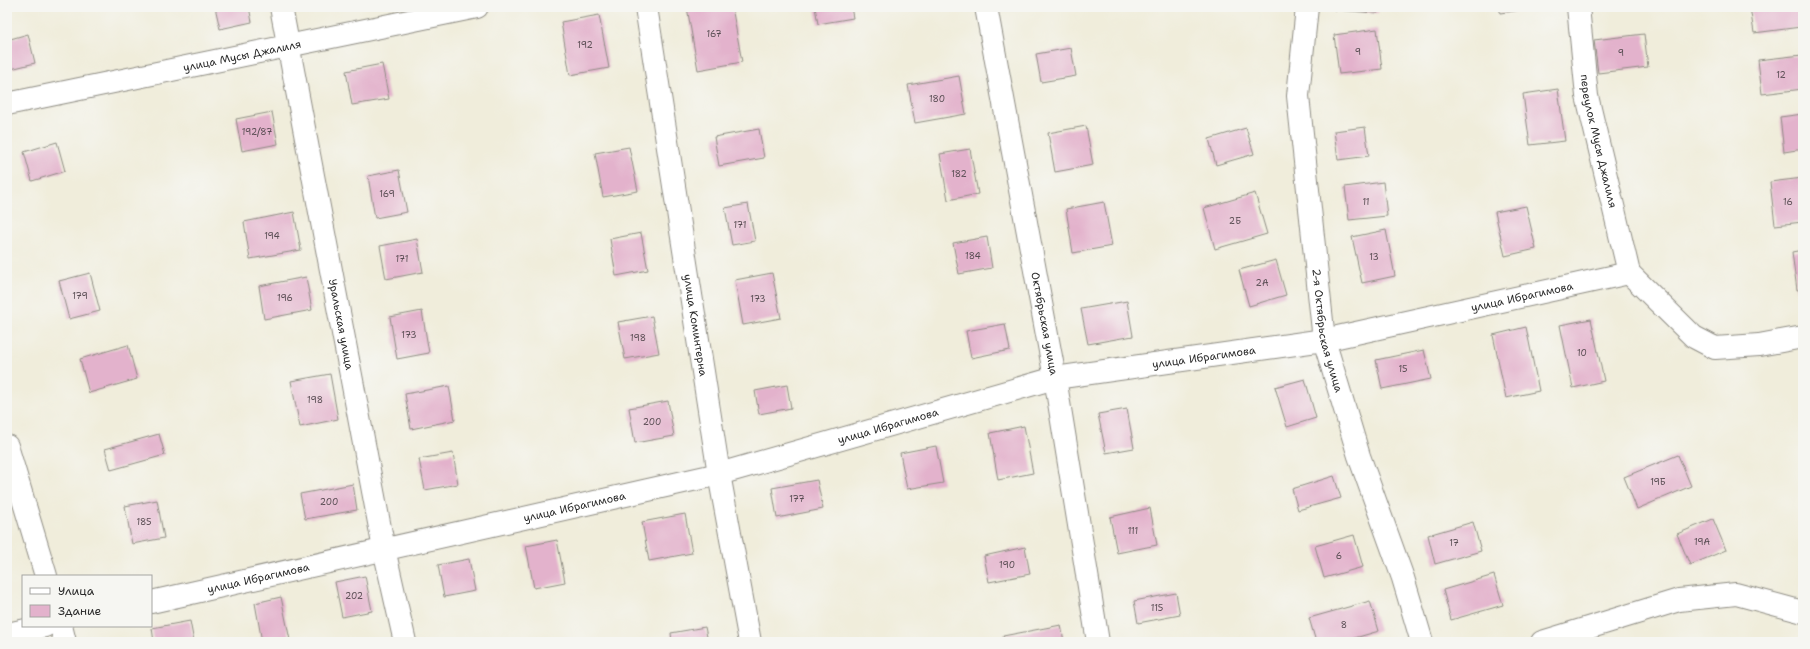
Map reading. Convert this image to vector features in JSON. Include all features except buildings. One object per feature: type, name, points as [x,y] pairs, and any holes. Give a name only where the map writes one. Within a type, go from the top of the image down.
[{"type":"street","name":"Уральская улица","points":[[281,7],[384,549],[405,642]]},
{"type":"street","name":"улица Мусы Джалиля","points":[[7,104],[477,7]]},
{"type":"street","name":"улица Коминтерна","points":[[646,7],[719,474],[750,642]]},
{"type":"street","name":"Октябрьская улица","points":[[986,7],[1055,378],[1098,642]]},
{"type":"street","name":"2-я Октябрьская улица","points":[[1307,7],[1298,96],[1324,340],[1359,456],[1403,578],[1422,642]]},
{"type":"street","name":"переулок Мусы Джалиля","points":[[1578,7],[1587,96],[1629,274]]},
{"type":"street","name":"улица Ибрагимова","points":[[152,602],[719,474],[1055,378],[1324,340],[1629,274]]},
{"type":"street","points":[[1629,274],[1694,337],[1716,348],[1759,345],[1803,337]]},
{"type":"street","points":[[7,446],[46,575]]},
{"type":"street","points":[[1542,642],[1679,600],[1736,594],[1803,612]]},
{"type":"street","points":[[7,634],[40,627]]},
{"type":"street","points":[[61,627],[65,642]]}]
